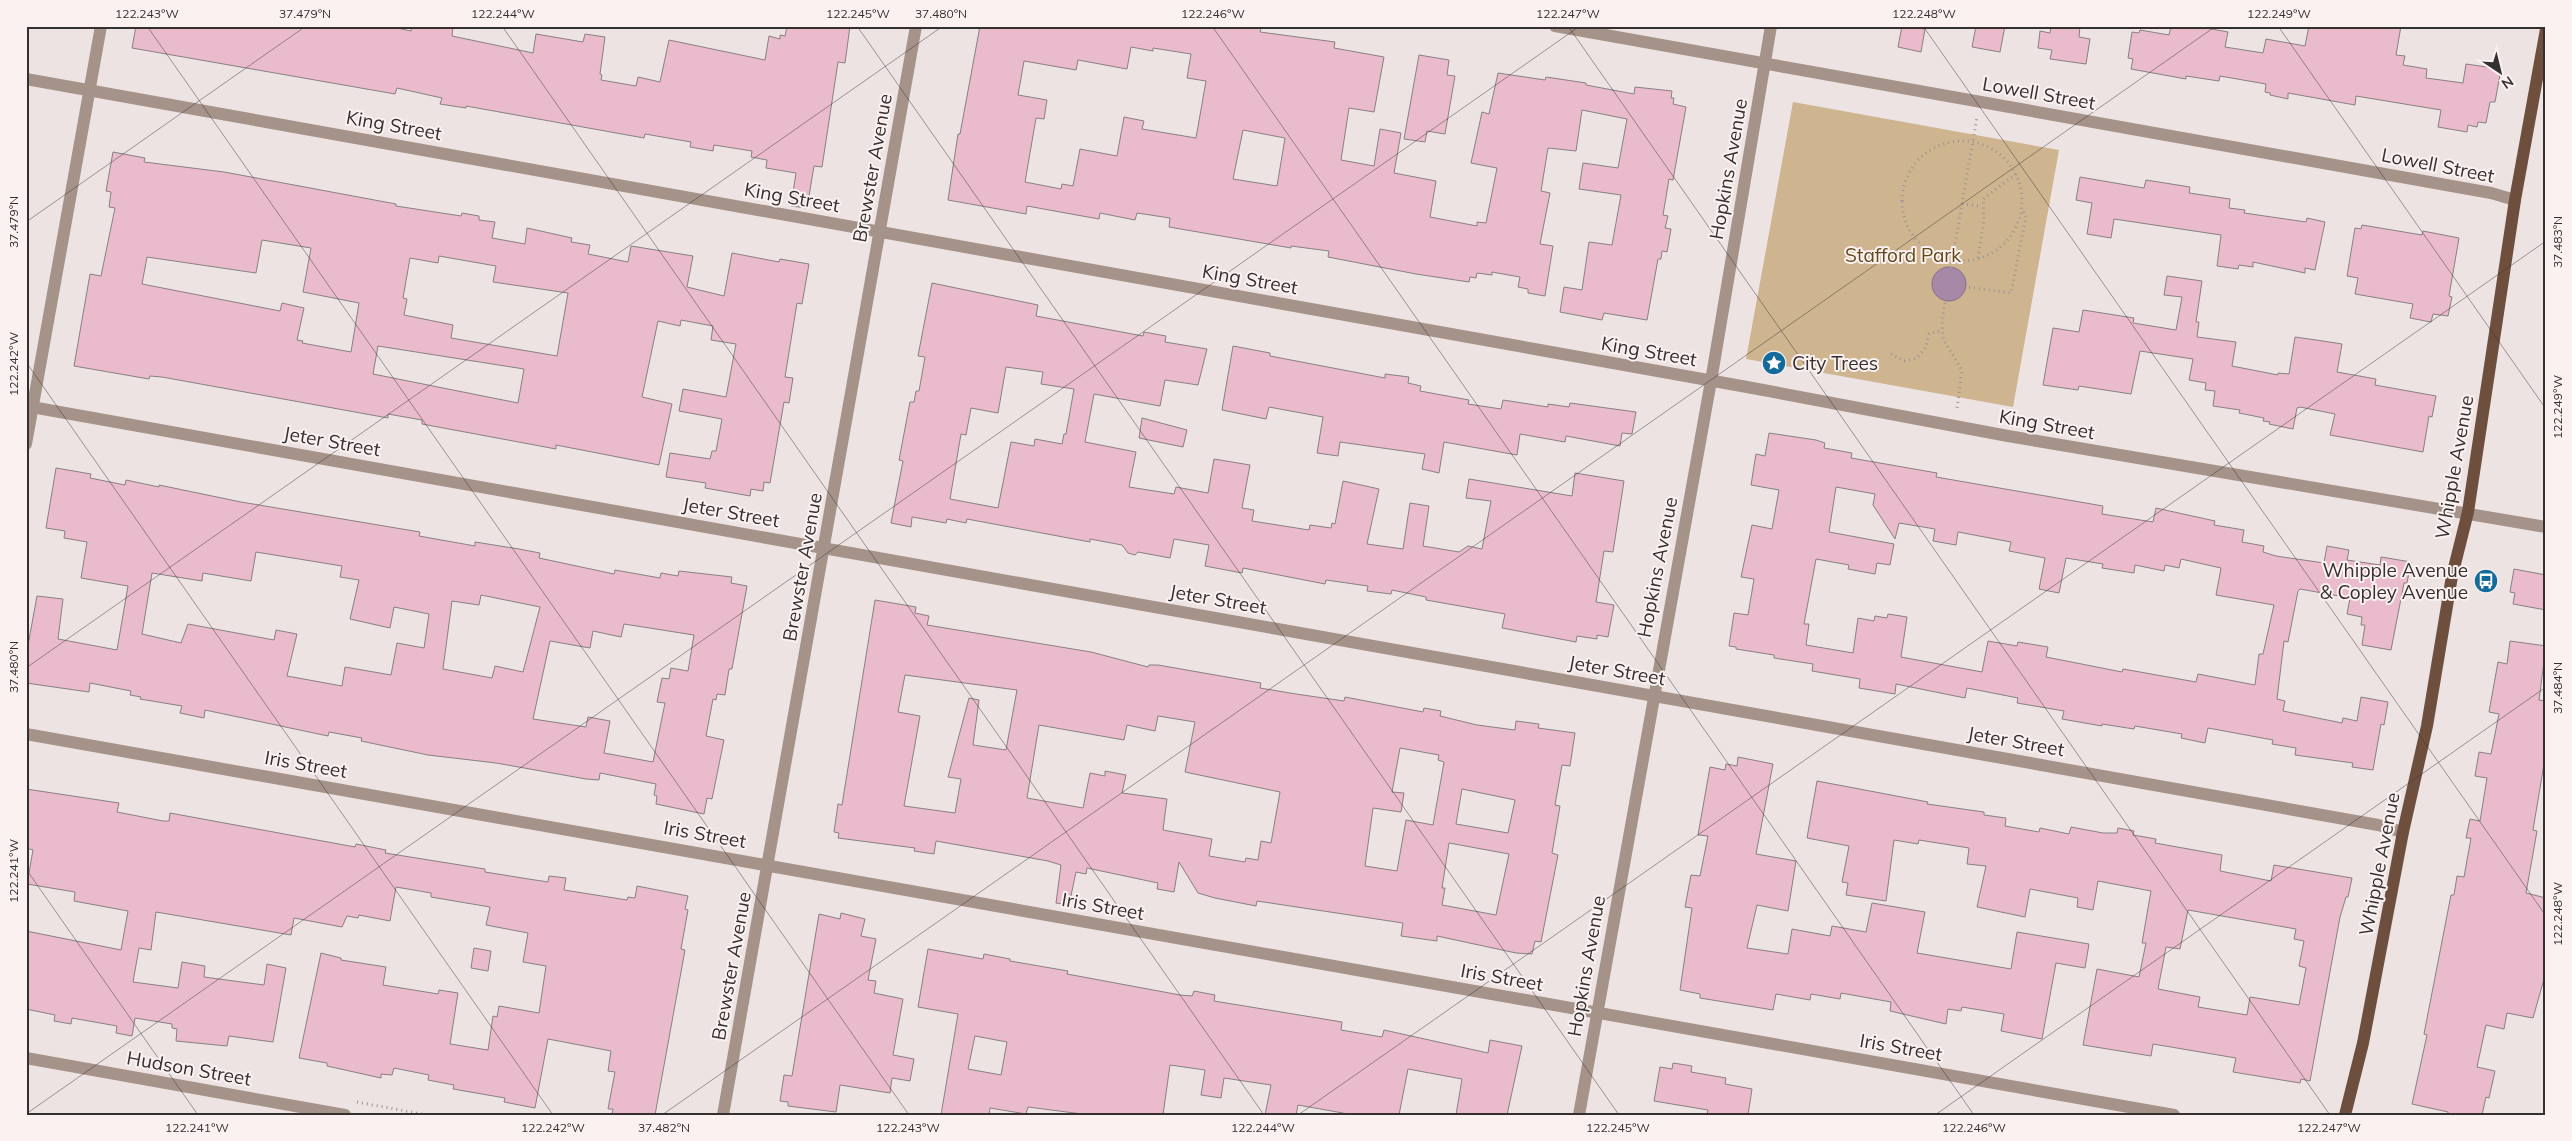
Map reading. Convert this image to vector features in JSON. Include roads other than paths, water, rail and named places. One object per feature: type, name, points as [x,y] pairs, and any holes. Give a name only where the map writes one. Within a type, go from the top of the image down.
[{"type":"main road","name":"Whipple Avenue","points":[[2345,1115],[2363,1043],[2403,832],[2427,726],[2452,576],[2468,512],[2515,200],[2546,29]]},
{"type":"street","points":[[26,444],[29,406],[101,26]]},
{"type":"street","name":"Brewster Avenue","points":[[723,1115],[916,26]]},
{"type":"street","name":"Lowell Street","points":[[1556,26],[2491,193],[2515,200]]},
{"type":"street","name":"Hopkins Avenue","points":[[1578,1115],[1652,695],[1711,381],[1771,26]]},
{"type":"street","name":"King Street","points":[[26,79],[1953,426],[2468,512],[2546,527]]},
{"type":"street","name":"Jeter Street","points":[[29,406],[2378,825],[2403,832]]},
{"type":"street","name":"Iris Street","points":[[26,734],[768,864],[2174,1115]]},
{"type":"street","name":"Hudson Street","points":[[26,1058],[345,1115]]},
{"type":"place","name":"City Trees","points":[[1774,363]]},
{"type":"place","name":"Whipple Avenue & Copley Avenue","points":[[2486,581]]},
{"type":"park label","name":"Stafford Park","points":[[1903,255]]}]
